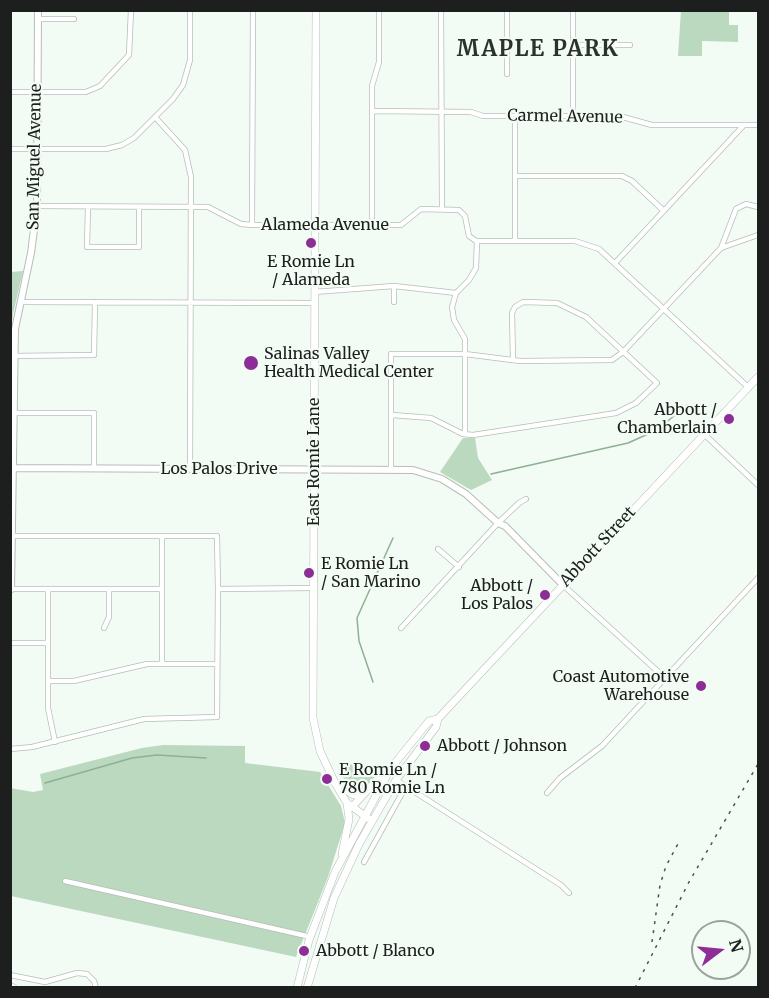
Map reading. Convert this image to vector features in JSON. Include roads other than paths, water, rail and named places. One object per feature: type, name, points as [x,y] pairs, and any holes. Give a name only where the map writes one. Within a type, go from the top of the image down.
[{"type":"main road","name":"East Romie Lane","points":[[316,10],[314,725],[320,751],[335,783],[350,805],[369,818]]},
{"type":"main road","name":"Abbott Street","points":[[297,987],[311,937],[340,861],[436,727],[438,719],[759,377]]},
{"type":"main road","name":"Abbott Street","points":[[307,987],[334,898],[391,768],[429,721],[438,719]]},
{"type":"main road","points":[[340,861],[350,805],[386,770],[391,768]]},
{"type":"main road","points":[[335,783],[353,795],[362,795]]},
{"type":"street","name":"San Miguel Avenue","points":[[10,589],[13,356],[16,317],[31,253],[37,206],[38,10]]},
{"type":"street","points":[[10,92],[86,92],[100,86],[129,56],[130,10]]},
{"type":"street","points":[[10,149],[114,147],[134,138],[179,93],[187,77],[190,60],[190,10]]},
{"type":"street","points":[[252,225],[253,10]]},
{"type":"street","points":[[372,225],[372,81],[380,58],[380,10]]},
{"type":"street","points":[[441,10],[442,208],[463,212],[469,236],[477,241],[581,242],[599,249],[749,388]]},
{"type":"street","points":[[507,10],[507,74]]},
{"type":"street","points":[[573,10],[573,116]]},
{"type":"street","points":[[38,20],[74,19]]},
{"type":"street","points":[[573,45],[630,45]]},
{"type":"street","name":"Carmel Avenue","points":[[372,111],[473,112],[481,116],[619,116],[652,125],[759,125]]},
{"type":"street","points":[[514,116],[515,241]]},
{"type":"street","points":[[156,117],[185,150],[190,169],[190,469]]},
{"type":"street","points":[[615,263],[744,125]]},
{"type":"street","points":[[515,176],[622,176],[632,181],[664,211]]},
{"type":"street","points":[[391,468],[391,354],[465,354],[513,360],[607,360],[623,352],[721,248],[736,209],[749,204],[759,207]]},
{"type":"street","name":"Alameda Avenue","points":[[37,206],[214,208],[238,222],[252,225],[403,225],[418,210],[442,208]]},
{"type":"street","points":[[88,207],[87,247],[139,247],[139,207]]},
{"type":"street","points":[[721,248],[759,235]]},
{"type":"street","points":[[727,236],[729,241],[734,242]]},
{"type":"street","points":[[465,434],[464,335],[452,311],[456,293],[470,280],[476,268],[477,241]]},
{"type":"street","points":[[314,292],[394,286],[456,293]]},
{"type":"street","points":[[394,286],[394,302]]},
{"type":"street","points":[[20,302],[314,303]]},
{"type":"street","points":[[13,356],[94,355],[95,302]]},
{"type":"street","points":[[392,415],[431,417],[465,434],[602,416],[623,410],[636,403],[657,383],[573,309],[553,303],[523,302],[516,304],[512,313],[513,360]]},
{"type":"street","points":[[12,413],[94,413],[94,468]]},
{"type":"street","points":[[704,434],[759,484]]},
{"type":"street","name":"Los Palos Drive","points":[[13,468],[391,468],[419,471],[447,482],[466,494],[498,523],[505,526],[563,585]]},
{"type":"street","points":[[401,628],[498,523],[526,499]]},
{"type":"street","points":[[10,749],[54,742],[144,719],[217,717],[218,589],[217,536],[11,536]]},
{"type":"street","points":[[162,536],[162,664]]},
{"type":"street","points":[[438,549],[459,567]]},
{"type":"street","points":[[547,793],[560,778],[602,746],[759,578]]},
{"type":"street","points":[[563,585],[665,678]]},
{"type":"street","points":[[218,589],[313,588]]},
{"type":"street","points":[[10,589],[162,589]]},
{"type":"street","points":[[48,589],[49,717],[54,742]]},
{"type":"street","points":[[104,628],[109,617],[109,589]]},
{"type":"street","points":[[10,643],[47,643]]},
{"type":"street","points":[[48,681],[74,681],[135,666],[217,663]]},
{"type":"street","points":[[396,780],[561,885],[569,893]]},
{"type":"street","points":[[364,862],[406,786]]},
{"type":"street","points":[[64,881],[311,937]]},
{"type":"street","points":[[10,975],[45,982],[77,973],[87,974],[96,987]]},
{"type":"waterway","points":[[491,474],[628,443],[657,430],[687,405]]},
{"type":"waterway","points":[[373,682],[359,641],[357,618],[393,538]]},
{"type":"waterway","points":[[45,783],[132,758],[157,755],[206,758]]},
{"type":"railway","points":[[635,988],[689,882],[758,764]]},
{"type":"railway","points":[[652,942],[660,885],[666,866],[679,842]]},
{"type":"place","name":"E Romie Ln / Alameda","points":[[311,243]]},
{"type":"place","name":"Salinas Valley Health Medical Center","points":[[251,363]]},
{"type":"place","name":"Abbott / Chamberlain","points":[[729,419]]},
{"type":"place","name":"E Romie Ln / San Marino","points":[[309,573]]},
{"type":"place","name":"Abbott / Los Palos","points":[[545,595]]},
{"type":"place","name":"Coast Automotive Warehouse","points":[[701,686]]},
{"type":"place","name":"Abbott / Johnson","points":[[425,746]]},
{"type":"place","name":"E Romie Ln / 780 Romie Ln","points":[[327,779]]},
{"type":"place","name":"Abbott / Blanco","points":[[304,951]]},
{"type":"district","name":"MAPLE PARK","points":[[538,50]]}]
